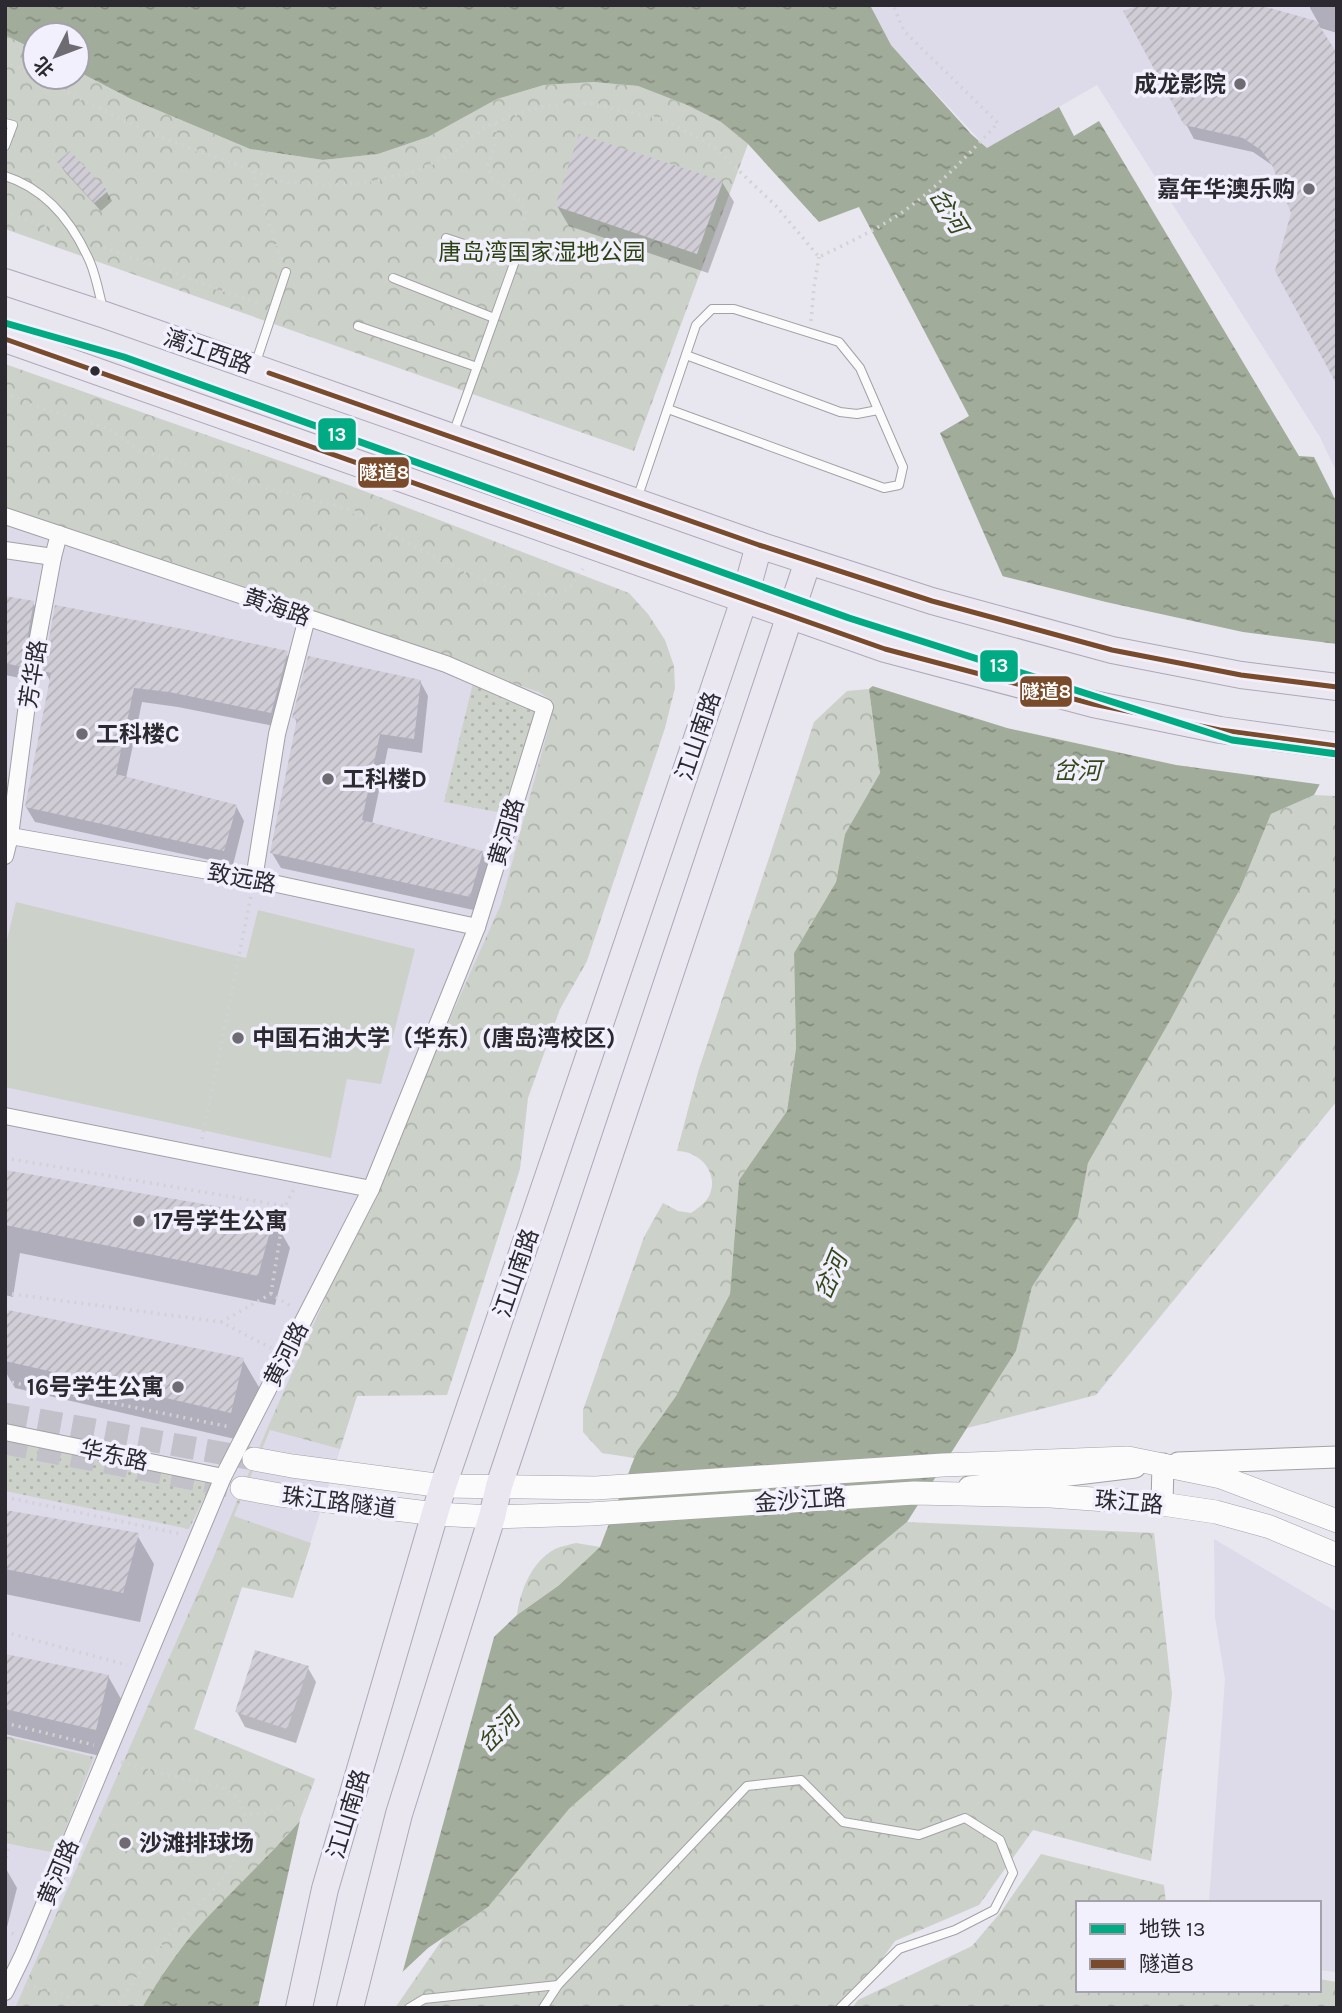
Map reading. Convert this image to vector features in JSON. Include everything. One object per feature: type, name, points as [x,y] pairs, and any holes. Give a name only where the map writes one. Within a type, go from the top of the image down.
[{"type":"main road","name":"漓江西路","points":[[5,282],[759,545],[932,601],[1112,650],[1241,674],[1337,687]]},
{"type":"main road","points":[[5,340],[885,649],[1093,704],[1220,730],[1337,746]]},
{"type":"main road","name":"江山南路","points":[[299,2008],[325,1889],[443,1486],[744,600],[759,545]]},
{"type":"main road","points":[[350,2008],[399,1814],[492,1517],[499,1486],[808,561]]},
{"type":"main road","name":"金沙江路","points":[[443,1486],[596,1489],[943,1465],[1128,1458],[1163,1464]]},
{"type":"main road","name":"珠江路隧道","points":[[254,1459],[443,1486]]},
{"type":"main road","name":"珠江路","points":[[1163,1464],[1221,1477],[1337,1521]]},
{"type":"main road","name":"珠江路隧道","points":[[232,1483],[280,1495],[436,1514]]},
{"type":"main road","name":"金沙江路","points":[[436,1514],[492,1517],[590,1514],[914,1493]]},
{"type":"main road","name":"珠江路","points":[[914,1493],[1051,1496],[1162,1504],[1216,1512],[1270,1527],[1337,1555]]},
{"type":"street","name":"黄海路","points":[[5,516],[446,664],[545,707]]},
{"type":"street","name":"芳华路","points":[[5,856],[30,681],[53,557],[60,534]]},
{"type":"street","points":[[5,550],[53,557]]},
{"type":"street","points":[[254,879],[277,734],[307,618]]},
{"type":"street","name":"黄河路","points":[[8,1986],[198,1537],[232,1483],[247,1430],[371,1189],[477,926],[545,707]]},
{"type":"street","name":"致远路","points":[[8,836],[254,879],[477,926]]},
{"type":"street","points":[[5,1116],[371,1189]]},
{"type":"street","name":"华东路","points":[[5,1432],[232,1483]]},
{"type":"street","name":"金沙江路","points":[[914,1493],[1163,1464],[1337,1457]]},
{"type":"street","points":[[1162,1504],[1163,1464]]},
{"type":"lane","points":[[5,123],[13,125],[5,146]]},
{"type":"lane","points":[[5,176],[23,182],[52,203],[77,238],[90,263],[104,315]]},
{"type":"lane","points":[[446,238],[515,261],[452,437]]},
{"type":"lane","points":[[254,368],[286,272]]},
{"type":"lane","points":[[393,278],[494,318]]},
{"type":"lane","points":[[636,502],[696,326],[712,309],[734,309],[839,342],[860,368],[903,467],[899,485],[884,488],[668,409]]},
{"type":"lane","points":[[358,326],[477,367]]},
{"type":"lane","points":[[686,355],[840,412],[857,414],[878,410]]},
{"type":"lane","points":[[542,2008],[558,1985],[747,1786],[801,1780],[843,1822],[919,1835],[965,1818],[1000,1840],[1013,1873],[994,1910],[955,1930],[899,1949],[840,2008]]},
{"type":"lane","points":[[409,2008],[424,1999],[558,1985]]},
{"type":"path","points":[[819,257],[892,219],[925,195],[959,165],[998,123],[904,31],[892,5]]},
{"type":"path","points":[[5,61],[21,69]]},
{"type":"path","points":[[64,91],[152,134],[251,171],[284,182],[330,185],[368,183],[419,170],[456,151],[484,128],[540,107],[588,103],[665,120],[714,147],[776,206],[819,257],[810,333]]},
{"type":"path","points":[[495,123],[495,144],[488,164],[491,177],[512,192],[526,211],[515,261]]},
{"type":"path","points":[[251,171],[286,272]]},
{"type":"path","points":[[5,212],[273,309]]},
{"type":"path","points":[[5,392],[31,405],[108,428],[140,451],[345,508],[462,571],[513,590],[541,595],[562,593],[573,584],[583,569]]},
{"type":"path","points":[[199,1155],[254,879]]},
{"type":"path","points":[[5,1158],[285,1206]]},
{"type":"path","points":[[271,1294],[285,1206],[301,1175]]},
{"type":"path","points":[[5,1293],[221,1322],[285,1355]]},
{"type":"path","points":[[271,1294],[305,1316]]},
{"type":"path","points":[[221,1322],[271,1294]]},
{"type":"path","points":[[5,1381],[247,1430]]},
{"type":"path","points":[[5,1497],[198,1537]]},
{"type":"path","points":[[5,1632],[142,1669]]},
{"type":"path","points":[[5,1723],[108,1753],[168,1775],[222,1787],[239,1799],[245,1815],[243,1846],[219,1884],[176,1927],[115,2008]]},
{"type":"path","points":[[245,1815],[265,1813],[308,1798]]},
{"type":"path","points":[[5,1846],[9,1846],[5,1864]]},
{"type":"path","points":[[8,1986],[63,1994],[75,2002],[77,2008]]},
{"type":"shaded area","points":[[870,5],[1337,5],[1337,473],[1320,437],[1097,85],[987,148],[891,45]]},
{"type":"shaded area","name":"中国石油大学（华东）(唐岛湾校区)","points":[[5,477],[584,680],[293,1598],[242,1587],[194,1729],[315,1779],[299,1822],[153,1988],[142,2008],[5,2008]]},
{"type":"shaded area","points":[[1214,1539],[1337,1612],[1337,1972],[1321,1970],[1321,1901],[1209,1901],[1225,1679],[1215,1617]]},
{"type":"green space","name":"唐岛湾国家湿地公园","points":[[5,35],[21,43],[21,91],[91,91],[91,78],[131,99],[250,149],[323,160],[378,154],[428,137],[497,99],[544,85],[593,82],[638,86],[687,105],[721,122],[748,144],[634,451],[5,229]]},
{"type":"green space","points":[[5,364],[351,486],[629,593],[648,614],[665,640],[674,666],[675,688],[665,728],[587,961],[560,1009],[528,1098],[520,1169],[447,1395],[357,1396],[340,1449],[270,1430],[234,1516],[311,1543],[293,1598],[242,1587],[194,1729],[315,1779],[299,1822],[179,1951],[142,2008],[15,2008],[267,1429],[501,904],[553,711],[553,702],[539,692],[5,511]]},
{"type":"green space","points":[[473,683],[537,711],[503,813],[444,802]]},
{"type":"green space","points":[[869,689],[880,773],[845,834],[836,882],[794,953],[796,1048],[787,1111],[739,1180],[730,1294],[676,1396],[634,1458],[602,1453],[583,1432],[583,1410],[644,1237],[663,1203],[678,1211],[691,1213],[708,1198],[711,1189],[710,1173],[701,1160],[686,1152],[677,1151],[698,1072],[814,722],[847,691]]},
{"type":"green space","points":[[1314,795],[1337,796],[1337,1101],[1096,1395],[967,1428],[1016,1351],[1032,1287],[1078,1217],[1088,1163],[1171,1019],[1241,887],[1271,814]]},
{"type":"green space","points":[[16,902],[246,958],[258,910],[415,949],[381,1084],[347,1079],[331,1158],[5,1087],[5,948]]},
{"type":"green space","points":[[5,1441],[211,1484],[189,1529],[5,1491]]},
{"type":"green space","points":[[907,1522],[1154,1533],[1172,1694],[1151,1861],[1033,1830],[979,1905],[895,1941],[847,2008],[395,2008],[444,1937],[488,1907],[569,1809],[695,1697]]},
{"type":"green space","points":[[576,1543],[600,1547],[558,1586],[517,1615],[524,1587],[540,1561],[555,1549]]},
{"type":"green space","points":[[5,1736],[94,1757],[56,1853],[5,1843]]},
{"type":"green space","points":[[1041,1854],[1164,1885],[1166,1901],[1076,1901],[1076,1992],[1321,1992],[1321,1979],[1337,1982],[1337,2008],[852,2008],[858,2000],[972,1946],[1001,1912]]},
{"type":"water","name":"岔河","points":[[5,5],[870,5],[891,45],[971,134],[987,148],[1059,107],[1074,136],[1099,121],[1299,456],[1314,457],[1337,503],[1337,752],[1314,795],[1271,814],[1241,887],[1171,1019],[1088,1163],[1078,1217],[1032,1287],[1016,1351],[907,1522],[695,1697],[569,1809],[488,1907],[428,1948],[364,2008],[142,2008],[171,1962],[196,1930],[299,1822],[517,1615],[558,1586],[600,1547],[637,1451],[676,1396],[730,1294],[739,1180],[787,1111],[796,1048],[794,953],[836,882],[845,834],[880,773],[869,689],[1003,577],[940,433],[969,416],[859,207],[819,222],[748,144],[721,122],[638,86],[593,82],[544,85],[497,99],[428,137],[378,154],[323,160],[250,149],[131,99],[91,78],[91,21],[21,21],[21,43],[5,35]]},
{"type":"pier","points":[[998,575],[1243,632],[1337,644],[1337,760],[1324,785],[1176,765],[1007,728],[869,685],[999,577]]},
{"type":"pier","points":[[496,1630],[401,1978],[368,2008],[258,2008],[301,1816]]},
{"type":"building","name":"嘉年华澳乐购","points":[[1139,5],[1259,5],[1316,21],[1337,53],[1337,385],[1275,271],[1291,213],[1272,165],[1261,150],[1243,138],[1184,125],[1123,11]]},
{"type":"building","points":[[579,134],[723,181],[697,254],[555,206]]},
{"type":"building","points":[[70,151],[108,191],[94,203],[57,162]]},
{"type":"building","points":[[5,596],[34,601],[22,667],[5,663]]},
{"type":"building","name":"工科楼C","points":[[55,605],[288,651],[271,713],[169,692],[134,688],[116,774],[237,805],[224,851],[25,807],[51,673],[43,671]]},
{"type":"building","name":"工科楼D","points":[[308,656],[421,680],[414,739],[380,734],[362,820],[483,851],[470,897],[270,853],[297,719],[292,718]]},
{"type":"building","name":"17号学生公寓","points":[[5,1170],[274,1216],[258,1276],[5,1225]]},
{"type":"building","name":"16号学生公寓","points":[[8,1310],[244,1358],[231,1413],[5,1361],[5,1323]]},
{"type":"building","points":[[5,1510],[139,1533],[123,1593],[5,1569]]},
{"type":"building","points":[[255,1650],[309,1666],[287,1729],[235,1712]]},
{"type":"building","points":[[5,1654],[109,1675],[96,1730],[5,1709]]},
{"type":"tunnel","points":[[5,1414],[254,1459]]},
{"type":"tunnel","points":[[5,1443],[242,1488]]},
{"type":"metro line","name":"13","points":[[5,323],[124,357],[849,618],[1232,740],[1337,754]]},
{"type":"transit line","name":"隧道8","points":[[5,339],[885,649],[1093,704],[1220,730],[1337,746]]},
{"type":"transit line","name":"隧道8","points":[[269,373],[759,545],[932,601],[1112,650],[1241,675],[1337,687]]},
{"type":"place","name":"成龙影院","points":[[1240,84]]},
{"type":"place","name":"嘉年华澳乐购","points":[[1309,189]]},
{"type":"place","name":"工科楼C","points":[[82,734]]},
{"type":"place","name":"工科楼D","points":[[328,779]]},
{"type":"place","name":"中国石油大学（华东）(唐岛湾校区)","points":[[238,1038]]},
{"type":"place","name":"17号学生公寓","points":[[139,1221]]},
{"type":"place","name":"16号学生公寓","points":[[178,1387]]},
{"type":"place","name":"沙滩排球场","points":[[125,1843]]}]
